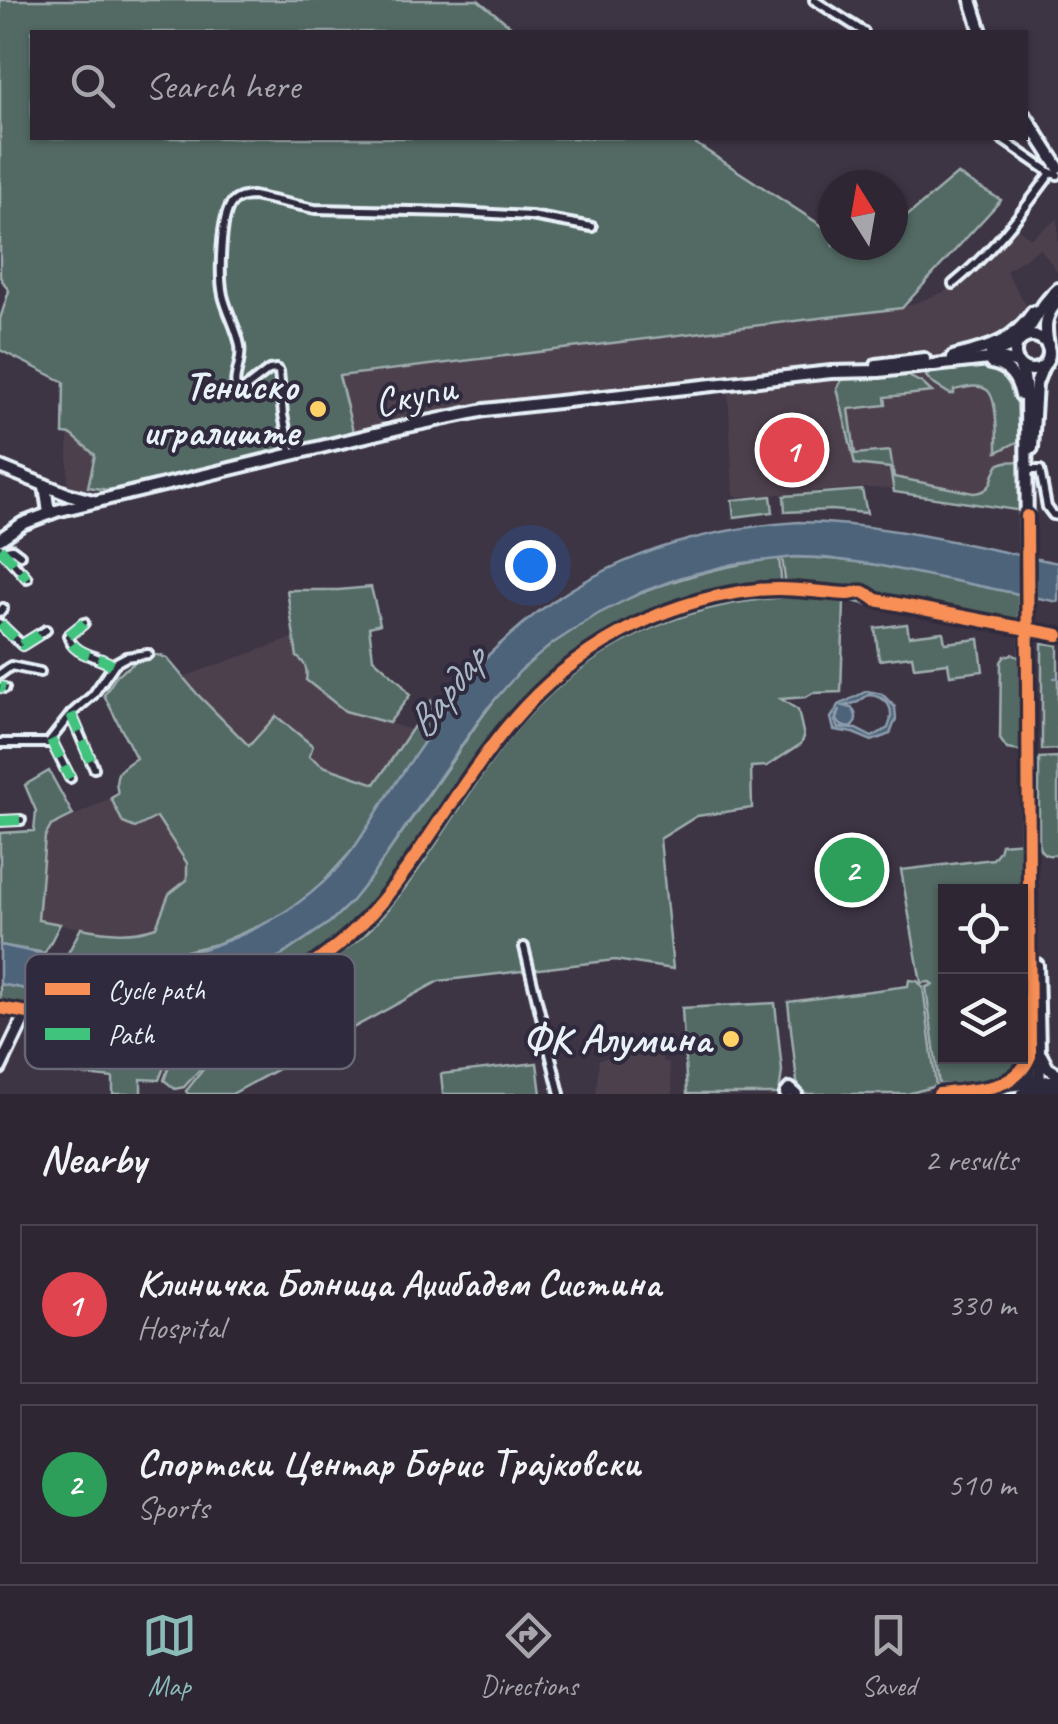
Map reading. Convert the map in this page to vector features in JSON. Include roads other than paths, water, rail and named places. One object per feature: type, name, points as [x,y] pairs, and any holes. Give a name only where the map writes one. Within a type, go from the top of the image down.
[{"type":"street","points":[[814,0],[861,30]]},
{"type":"street","points":[[971,0],[980,30]]},
{"type":"street","points":[[1028,121],[1056,172]]},
{"type":"street","points":[[1003,140],[1056,172]]},
{"type":"street","points":[[953,284],[994,247],[1056,172]]},
{"type":"street","points":[[291,454],[279,372],[269,370],[242,391],[234,386],[240,367],[240,342],[222,293],[221,273],[225,220],[234,201],[254,196],[315,209],[531,216],[592,227]]},
{"type":"street","points":[[1035,1090],[1030,516],[1025,382],[1015,352],[1056,295]]},
{"type":"street","points":[[1030,516],[1036,384],[1050,357],[1045,321],[1056,295]]},
{"type":"street","points":[[953,357],[1000,344],[1017,332],[1042,302],[1056,295]]},
{"type":"street","points":[[1022,340],[1037,337],[1048,346]]},
{"type":"street","name":"Скупи","points":[[1,546],[22,524],[49,513],[408,426],[516,406],[1000,352],[1022,340]]},
{"type":"street","name":"Скупи","points":[[856,370],[1004,358],[1018,363]]},
{"type":"street","points":[[970,361],[998,364],[1011,372],[1019,386],[1025,419]]},
{"type":"street","points":[[1018,363],[1031,370],[1043,366]]},
{"type":"street","points":[[0,467],[94,501]]},
{"type":"street","points":[[1032,470],[1040,470],[1047,506],[1058,516]]},
{"type":"street","points":[[45,485],[49,513]]},
{"type":"street","points":[[1,546],[20,554]]},
{"type":"street","points":[[1,546],[28,578]]},
{"type":"street","points":[[84,623],[69,635],[72,645],[112,665]]},
{"type":"street","points":[[0,624],[24,644],[46,630]]},
{"type":"street","points":[[0,743],[42,745],[51,740],[71,714],[93,695],[112,665],[123,658],[148,654]]},
{"type":"street","points":[[0,674],[11,666],[40,672]]},
{"type":"street","points":[[71,714],[94,768]]},
{"type":"street","points":[[51,740],[70,778]]},
{"type":"street","points":[[0,820],[21,820]]},
{"type":"street","points":[[524,947],[560,1094]]},
{"type":"street","points":[[0,1068],[24,1018]]},
{"type":"street","points":[[1022,1094],[1058,1077],[1035,1050]]},
{"type":"street","points":[[992,1088],[1017,1076],[1035,1050]]},
{"type":"street","points":[[939,1094],[992,1088],[1058,1089]]},
{"type":"street","points":[[786,1094],[790,1089],[796,1094]]},
{"type":"water","points":[[831,523],[896,531],[1058,563],[1058,602],[871,564],[795,557],[734,564],[642,592],[598,614],[520,671],[485,711],[371,877],[330,922],[283,954],[181,954],[248,932],[308,895],[334,872],[356,845],[460,686],[489,654],[539,611],[572,589],[642,554],[757,526]]},
{"type":"water","points":[[867,691],[882,694],[895,707],[896,719],[890,734],[872,741],[834,730],[831,718],[839,705]],"holes":[[[868,695],[890,709],[888,728],[872,737],[856,729],[839,728],[835,721],[840,709],[837,720],[851,728],[855,714],[852,708],[844,706]]]},
{"type":"water","points":[[0,945],[42,954],[25,954],[25,988],[0,984]]},
{"type":"place","name":"Тениско игралиште","points":[[318,409]]},
{"type":"place","name":"Клиничка Болница Аџибадем Систина","points":[[792,450]]},
{"type":"place","name":"Спортски Центар Борис Трајковски","points":[[852,870]]},
{"type":"place","name":"ФК Алумина","points":[[731,1039]]},
{"type":"water label","name":"Вардар","points":[[446,692]]}]
